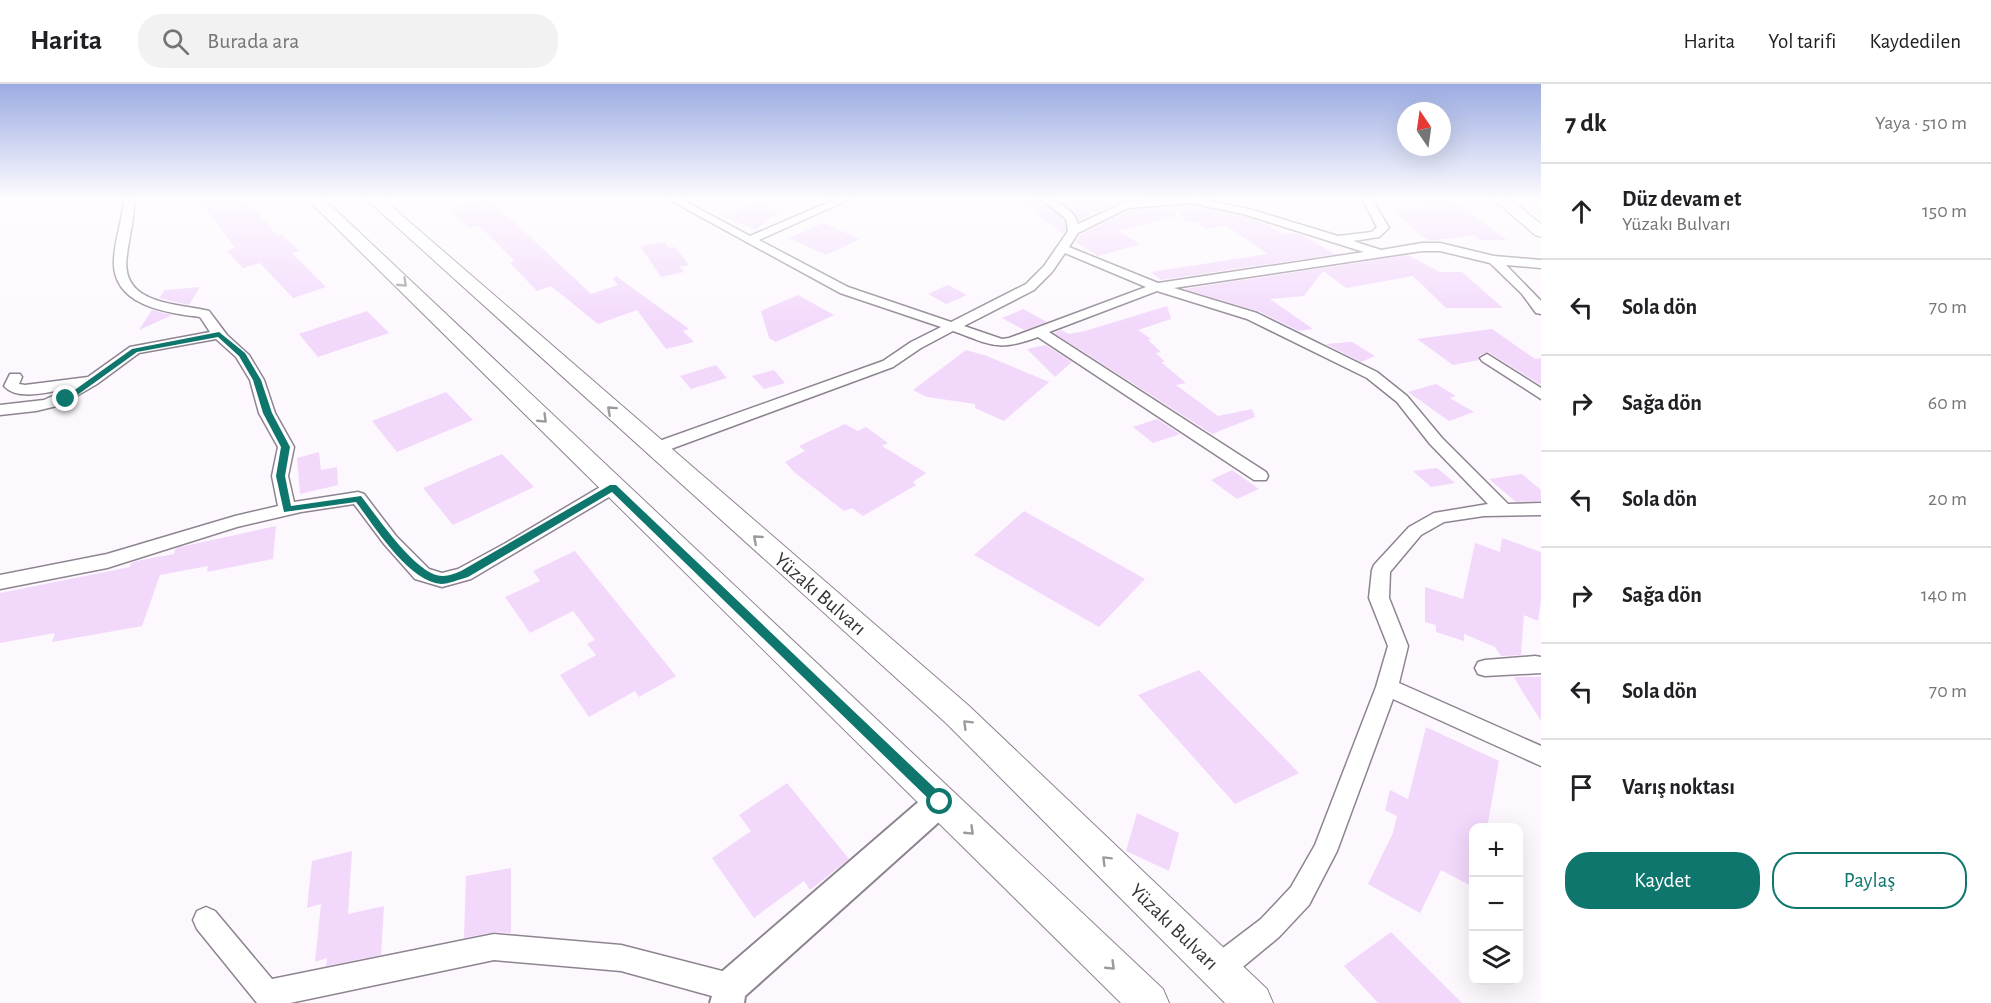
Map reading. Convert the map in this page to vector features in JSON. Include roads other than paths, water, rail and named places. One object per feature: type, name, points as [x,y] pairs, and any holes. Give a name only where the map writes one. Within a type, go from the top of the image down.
[{"type":"main road","points":[[359,242],[1149,1003]]},
{"type":"main road","name":"Yüzakı Bulvarı","points":[[422,242],[957,714],[1253,1003]]},
{"type":"street","points":[[124,242],[120,261],[122,276],[132,293],[158,308],[204,314],[219,334],[242,355],[257,380],[267,413],[286,447],[280,476],[287,510]]},
{"type":"street","points":[[754,242],[844,290],[1001,343],[1011,342],[1157,287],[1422,247],[1440,247],[1494,260],[1541,264]]},
{"type":"street","points":[[654,449],[888,364],[916,345],[1030,287],[1048,269],[1066,242]]},
{"type":"street","points":[[1347,242],[1383,254]]},
{"type":"street","points":[[1062,248],[1157,287],[1252,316],[1372,375],[1402,399],[1436,441],[1504,510]]},
{"type":"street","points":[[1494,260],[1526,291],[1541,310]]},
{"type":"street","points":[[1038,331],[1260,476]]},
{"type":"street","points":[[0,410],[46,406],[66,399],[135,350],[219,334]]},
{"type":"street","points":[[1487,358],[1541,395]]},
{"type":"street","points":[[15,377],[11,386],[24,390],[92,381]]},
{"type":"street","points":[[0,582],[107,561],[235,522],[287,510],[358,498],[390,540],[422,574],[442,580],[464,574],[510,549],[613,487]]},
{"type":"street","points":[[1217,970],[1270,928],[1300,896],[1325,851],[1387,687],[1398,646],[1379,598],[1381,570],[1415,531],[1440,517],[1484,510],[1541,509]]},
{"type":"street","points":[[1485,668],[1541,665]]},
{"type":"street","points":[[1387,687],[1541,756]]},
{"type":"street","points":[[206,920],[267,994],[494,947],[621,958],[729,995],[940,802]]}]
